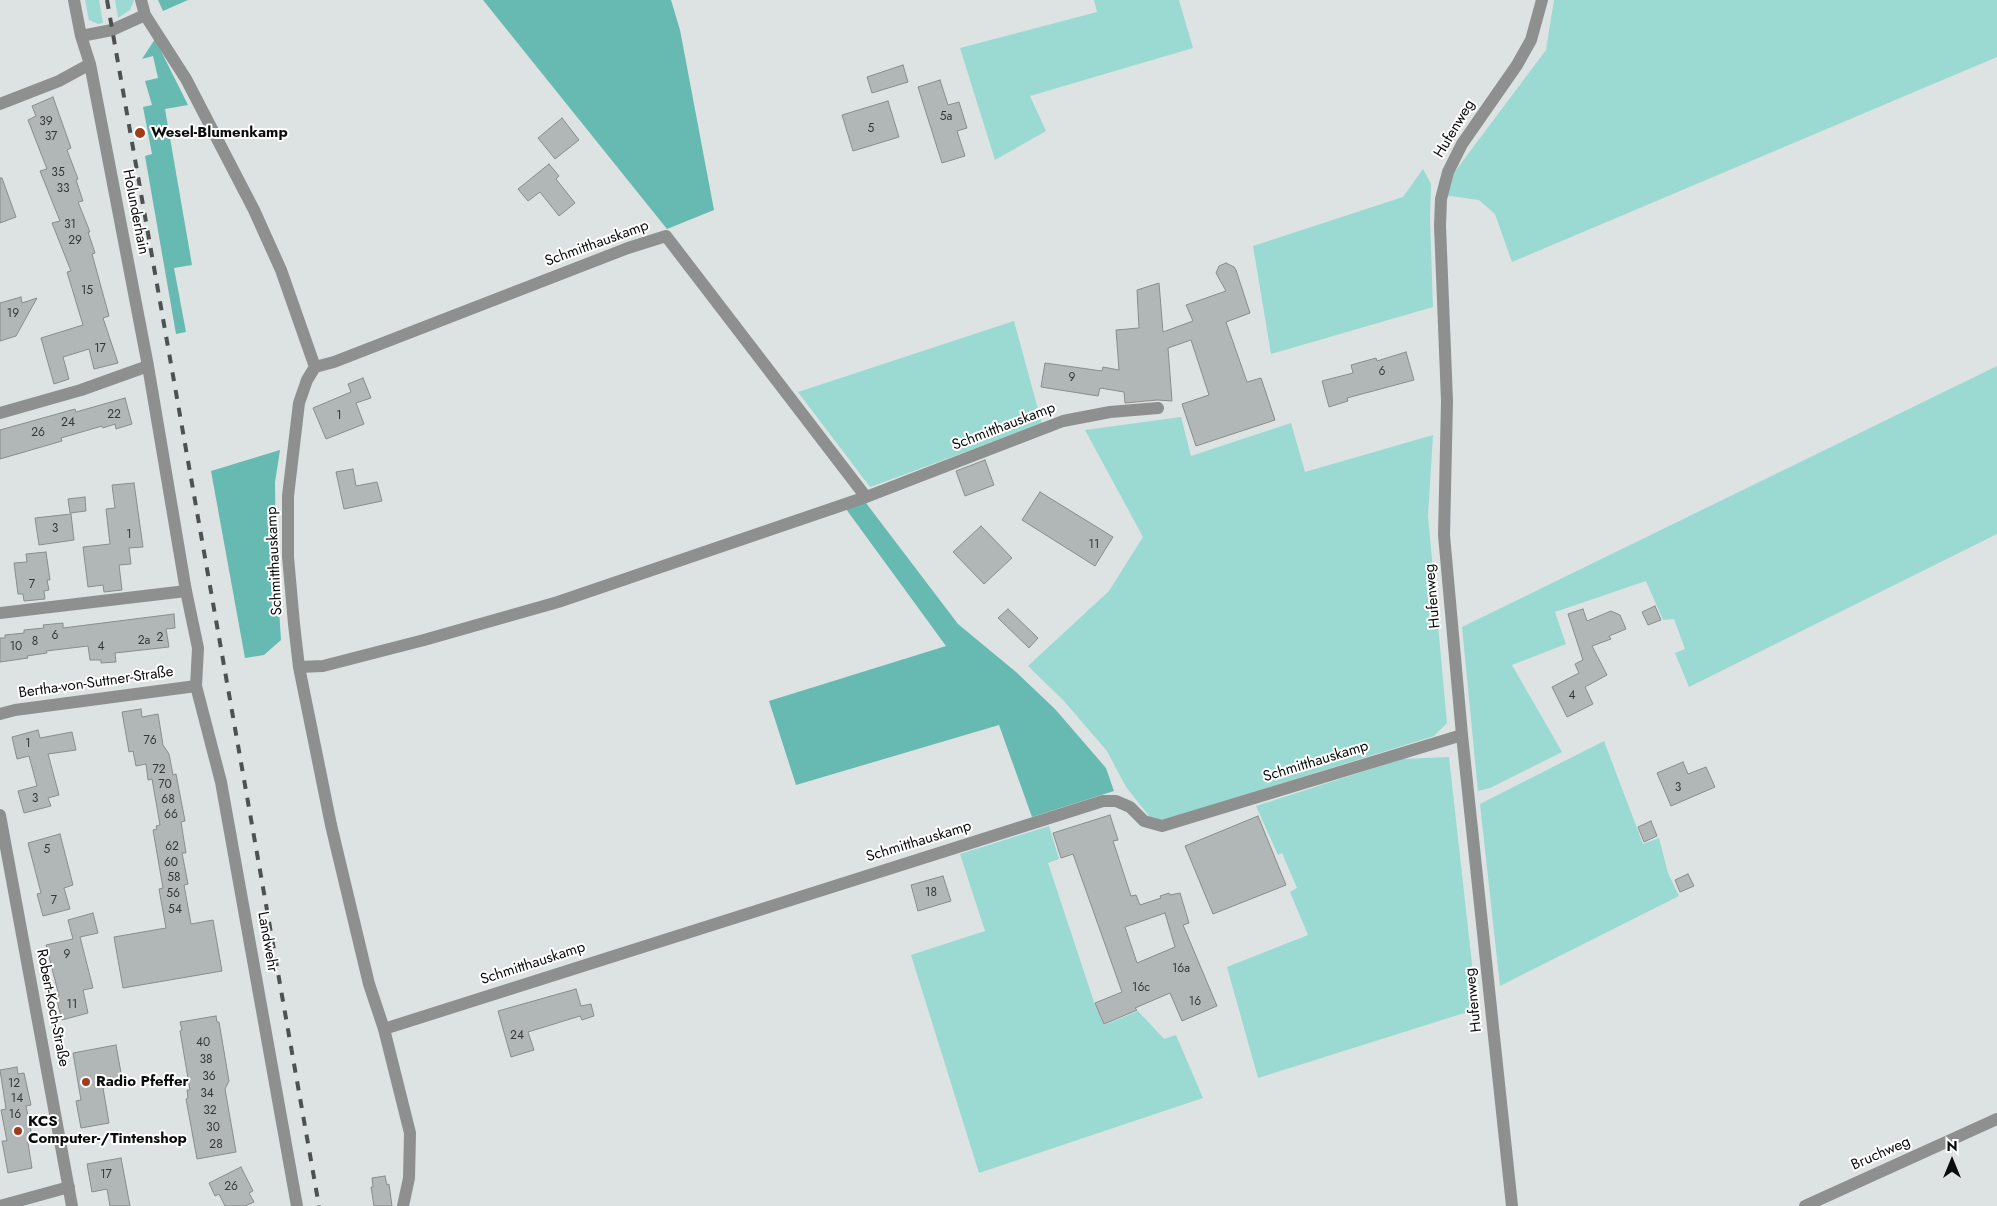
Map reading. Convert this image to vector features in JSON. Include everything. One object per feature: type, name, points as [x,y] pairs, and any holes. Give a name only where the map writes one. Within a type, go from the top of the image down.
[{"type":"street","name":"Holunderhain","points":[[74,0],[81,36],[90,64],[148,366],[186,591],[198,648],[196,686]]},
{"type":"street","points":[[141,0],[145,15],[186,79],[254,210],[281,270],[315,367]]},
{"type":"street","name":"Hufenweg","points":[[1512,1206],[1462,735],[1444,535],[1447,401],[1440,226],[1441,199],[1448,172],[1462,144],[1517,65],[1531,40],[1541,4]]},
{"type":"street","points":[[81,36],[112,30],[145,15]]},
{"type":"street","points":[[0,104],[59,81],[90,64]]},
{"type":"street","name":"Schmitthauskamp","points":[[403,1206],[410,1178],[410,1133],[384,1028],[369,984],[331,825],[299,667],[288,557],[288,496],[299,403],[307,380],[315,367],[334,362],[628,248],[666,236],[866,497]]},
{"type":"street","points":[[0,413],[82,390],[148,366]]},
{"type":"street","name":"Schmitthauskamp","points":[[299,667],[332,664],[558,602],[866,497],[1063,421],[1110,412],[1158,408]]},
{"type":"street","points":[[0,613],[186,591]]},
{"type":"street","name":"Bertha-von-Suttner-Straße","points":[[0,714],[14,710],[196,686]]},
{"type":"street","name":"Landwehr","points":[[196,686],[221,782],[296,1206]]},
{"type":"street","name":"Schmitthauskamp","points":[[384,1028],[1103,801],[1116,802],[1130,807],[1144,821],[1162,826],[1462,735]]},
{"type":"street","name":"Robert-Koch-Straße","points":[[0,815],[72,1206]]},
{"type":"street","name":"Bruchweg","points":[[1805,1206],[1997,1119]]},
{"type":"street","points":[[0,1206],[69,1187]]},
{"type":"shaded area","points":[[85,0],[99,0],[103,23],[98,24],[89,20]]},
{"type":"shaded area","points":[[115,0],[134,1],[130,10],[118,18]]},
{"type":"shaded area","points":[[158,0],[188,0],[163,11]]},
{"type":"shaded area","points":[[483,0],[671,0],[680,30],[714,210],[667,229]]},
{"type":"shaded area","points":[[1094,0],[1179,0],[1193,48],[1030,96],[1046,131],[995,160],[960,48],[1097,12]]},
{"type":"shaded area","points":[[1554,0],[1997,0],[1997,57],[1512,262],[1495,214],[1479,200],[1446,197],[1453,174],[1546,50]]},
{"type":"shaded area","points":[[155,39],[188,105],[165,109],[192,265],[174,268],[186,332],[176,334],[145,156],[152,154],[143,107],[152,105],[145,81],[158,78],[153,56],[142,59]]},
{"type":"shaded area","points":[[1423,169],[1431,184],[1430,220],[1433,307],[1271,354],[1253,246],[1403,197]]},
{"type":"shaded area","points":[[1014,321],[1042,424],[870,487],[798,392]]},
{"type":"shaded area","points":[[1997,366],[1997,534],[1689,687],[1675,653],[1685,649],[1674,619],[1663,620],[1646,581],[1555,612],[1566,644],[1512,665],[1562,752],[1490,788],[1478,791],[1462,627]]},
{"type":"shaded area","points":[[1181,417],[1191,456],[1291,423],[1305,472],[1433,435],[1428,516],[1447,723],[1434,736],[1160,820],[1149,816],[1126,787],[1107,751],[1063,700],[1028,666],[1109,591],[1143,537],[1085,430]]},
{"type":"shaded area","points":[[280,450],[275,482],[276,563],[281,640],[264,655],[245,658],[211,471]]},
{"type":"shaded area","points":[[866,503],[958,624],[1016,672],[1055,709],[1106,768],[1114,791],[1032,817],[999,725],[796,785],[769,701],[946,646],[846,509]]},
{"type":"shaded area","points":[[1604,741],[1643,844],[1659,838],[1668,873],[1679,896],[1500,986],[1480,804]]},
{"type":"shaded area","points":[[1449,757],[1477,1009],[1258,1078],[1227,967],[1308,935],[1290,892],[1297,888],[1282,853],[1278,855],[1256,806],[1402,759]]},
{"type":"shaded area","points":[[1049,826],[1059,859],[1048,863],[1094,1002],[1104,1025],[1138,1011],[1164,1039],[1176,1035],[1203,1098],[979,1173],[911,955],[985,931],[960,854]]},
{"type":"building","points":[[903,65],[908,82],[872,93],[867,77]]},
{"type":"building","points":[[940,80],[948,105],[959,102],[967,128],[957,131],[965,156],[942,163],[918,87]]},
{"type":"building","points":[[53,97],[71,148],[67,150],[78,179],[76,180],[83,201],[78,202],[90,232],[88,232],[95,253],[92,254],[109,316],[103,318],[118,363],[94,369],[89,349],[63,357],[69,379],[54,384],[41,338],[83,325],[67,272],[71,271],[52,223],[60,221],[40,171],[47,169],[28,120],[36,116],[32,106]]},
{"type":"building","points":[[888,101],[899,137],[853,151],[842,115]]},
{"type":"building","points":[[562,118],[579,140],[555,159],[538,138]]},
{"type":"building","points":[[549,164],[559,176],[556,179],[575,203],[559,216],[540,192],[528,201],[518,189]]},
{"type":"building","points":[[0,178],[2,178],[16,217],[0,223]]},
{"type":"building","points":[[1226,263],[1236,270],[1250,313],[1226,322],[1247,382],[1261,378],[1275,420],[1196,446],[1182,404],[1209,395],[1191,340],[1168,348],[1172,401],[1157,400],[1125,403],[1124,392],[1100,388],[1098,396],[1041,387],[1045,363],[1102,371],[1103,367],[1119,370],[1116,330],[1139,328],[1137,290],[1159,283],[1163,332],[1193,321],[1186,305],[1226,291],[1216,273],[1219,266]]},
{"type":"building","points":[[21,297],[22,303],[37,298],[16,336],[0,341],[0,303]]},
{"type":"building","points":[[1406,352],[1414,380],[1347,398],[1348,401],[1329,407],[1322,381],[1353,373],[1351,365],[1376,358],[1377,361]]},
{"type":"building","points":[[363,378],[371,398],[356,403],[364,424],[326,439],[313,408],[351,392],[348,384]]},
{"type":"building","points":[[125,398],[132,424],[116,429],[115,424],[103,428],[102,426],[61,438],[62,441],[0,459],[0,430],[75,409],[76,412]]},
{"type":"building","points":[[985,460],[994,485],[965,496],[956,471]]},
{"type":"building","points":[[353,469],[356,486],[377,482],[382,501],[344,509],[336,472]]},
{"type":"building","points":[[134,483],[143,547],[129,548],[131,564],[119,565],[122,590],[104,592],[103,585],[88,587],[83,547],[110,544],[106,509],[115,508],[112,485]]},
{"type":"building","points":[[1040,492],[1113,537],[1095,566],[1022,520]]},
{"type":"building","points":[[85,497],[86,511],[70,513],[68,499]]},
{"type":"building","points":[[71,514],[74,540],[39,545],[35,518]]},
{"type":"building","points":[[981,526],[1012,558],[984,584],[953,552]]},
{"type":"building","points":[[46,552],[50,580],[47,580],[49,590],[44,591],[45,599],[24,601],[23,594],[18,594],[14,563],[27,562],[26,554]]},
{"type":"building","points":[[1655,606],[1661,620],[1648,625],[1642,612]]},
{"type":"building","points":[[1008,609],[1038,638],[1029,648],[998,618]]},
{"type":"building","points":[[1583,609],[1587,621],[1611,611],[1620,615],[1626,629],[1609,636],[1611,639],[1592,646],[1607,675],[1585,687],[1593,704],[1567,717],[1552,687],[1579,673],[1575,664],[1583,660],[1568,614]]},
{"type":"building","points":[[174,614],[175,628],[166,629],[169,647],[115,653],[116,662],[101,663],[101,660],[90,660],[88,646],[46,651],[47,653],[27,656],[28,658],[0,662],[0,638],[5,638],[5,635],[24,633],[24,630],[44,628],[43,625],[63,623],[63,628]]},
{"type":"building","points":[[141,709],[142,717],[158,714],[163,745],[169,754],[173,775],[176,774],[185,821],[181,822],[186,853],[182,853],[188,884],[184,885],[191,924],[213,920],[222,971],[123,988],[114,937],[166,928],[159,889],[163,888],[153,830],[157,829],[156,826],[160,825],[152,779],[148,780],[146,764],[136,766],[133,751],[129,752],[122,712]]},
{"type":"building","points":[[38,730],[40,738],[72,732],[76,750],[48,754],[59,795],[48,798],[51,806],[24,813],[18,791],[37,786],[29,756],[17,759],[12,737]]},
{"type":"building","points":[[1683,762],[1688,774],[1706,767],[1715,787],[1671,806],[1657,773]]},
{"type":"building","points":[[1110,815],[1118,840],[1113,841],[1131,896],[1136,895],[1140,905],[1161,898],[1160,896],[1169,893],[1170,895],[1180,893],[1189,923],[1183,925],[1217,1006],[1182,1021],[1170,993],[1104,1024],[1095,1003],[1122,992],[1073,854],[1061,858],[1053,833]],"holes":[[[1165,913],[1175,947],[1137,963],[1125,927]]]},
{"type":"building","points":[[1258,816],[1286,885],[1213,914],[1185,846]]},
{"type":"building","points":[[1651,821],[1657,836],[1644,842],[1638,827]]},
{"type":"building","points":[[60,834],[73,885],[64,888],[70,909],[43,916],[37,894],[41,893],[28,843]]},
{"type":"building","points":[[1688,874],[1694,886],[1680,892],[1675,880]]},
{"type":"building","points":[[943,876],[951,901],[918,911],[911,885]]},
{"type":"building","points":[[93,913],[98,933],[80,937],[93,988],[83,990],[88,1013],[62,1020],[56,997],[59,996],[46,945],[73,939],[68,920]]},
{"type":"building","points":[[576,989],[581,1006],[591,1004],[594,1016],[582,1020],[580,1016],[528,1032],[534,1050],[511,1057],[498,1011]]},
{"type":"building","points":[[216,1016],[217,1022],[219,1022],[229,1081],[225,1089],[236,1152],[197,1159],[186,1099],[188,1098],[187,1090],[190,1090],[180,1022]]},
{"type":"building","points":[[116,1045],[123,1084],[103,1088],[109,1123],[81,1128],[76,1101],[81,1100],[73,1053]]},
{"type":"building","points":[[17,1067],[18,1074],[24,1073],[31,1105],[26,1106],[32,1136],[27,1137],[32,1168],[8,1173],[2,1141],[7,1141],[1,1110],[6,1109],[0,1070]]},
{"type":"building","points":[[121,1158],[130,1206],[110,1206],[107,1189],[92,1192],[87,1164]]},
{"type":"building","points":[[241,1167],[253,1191],[249,1193],[254,1202],[245,1206],[225,1206],[219,1194],[215,1196],[209,1183]]},
{"type":"building","points":[[385,1176],[387,1185],[389,1184],[392,1206],[374,1206],[371,1187],[373,1187],[372,1178]]},
{"type":"railway","points":[[107,0],[319,1206]]},
{"type":"place","name":"Wesel-Blumenkamp","points":[[140,133]]},
{"type":"place","name":"Radio Pfeffer","points":[[86,1082]]},
{"type":"place","name":"KCS Computer-/Tintenshop","points":[[18,1131]]}]
